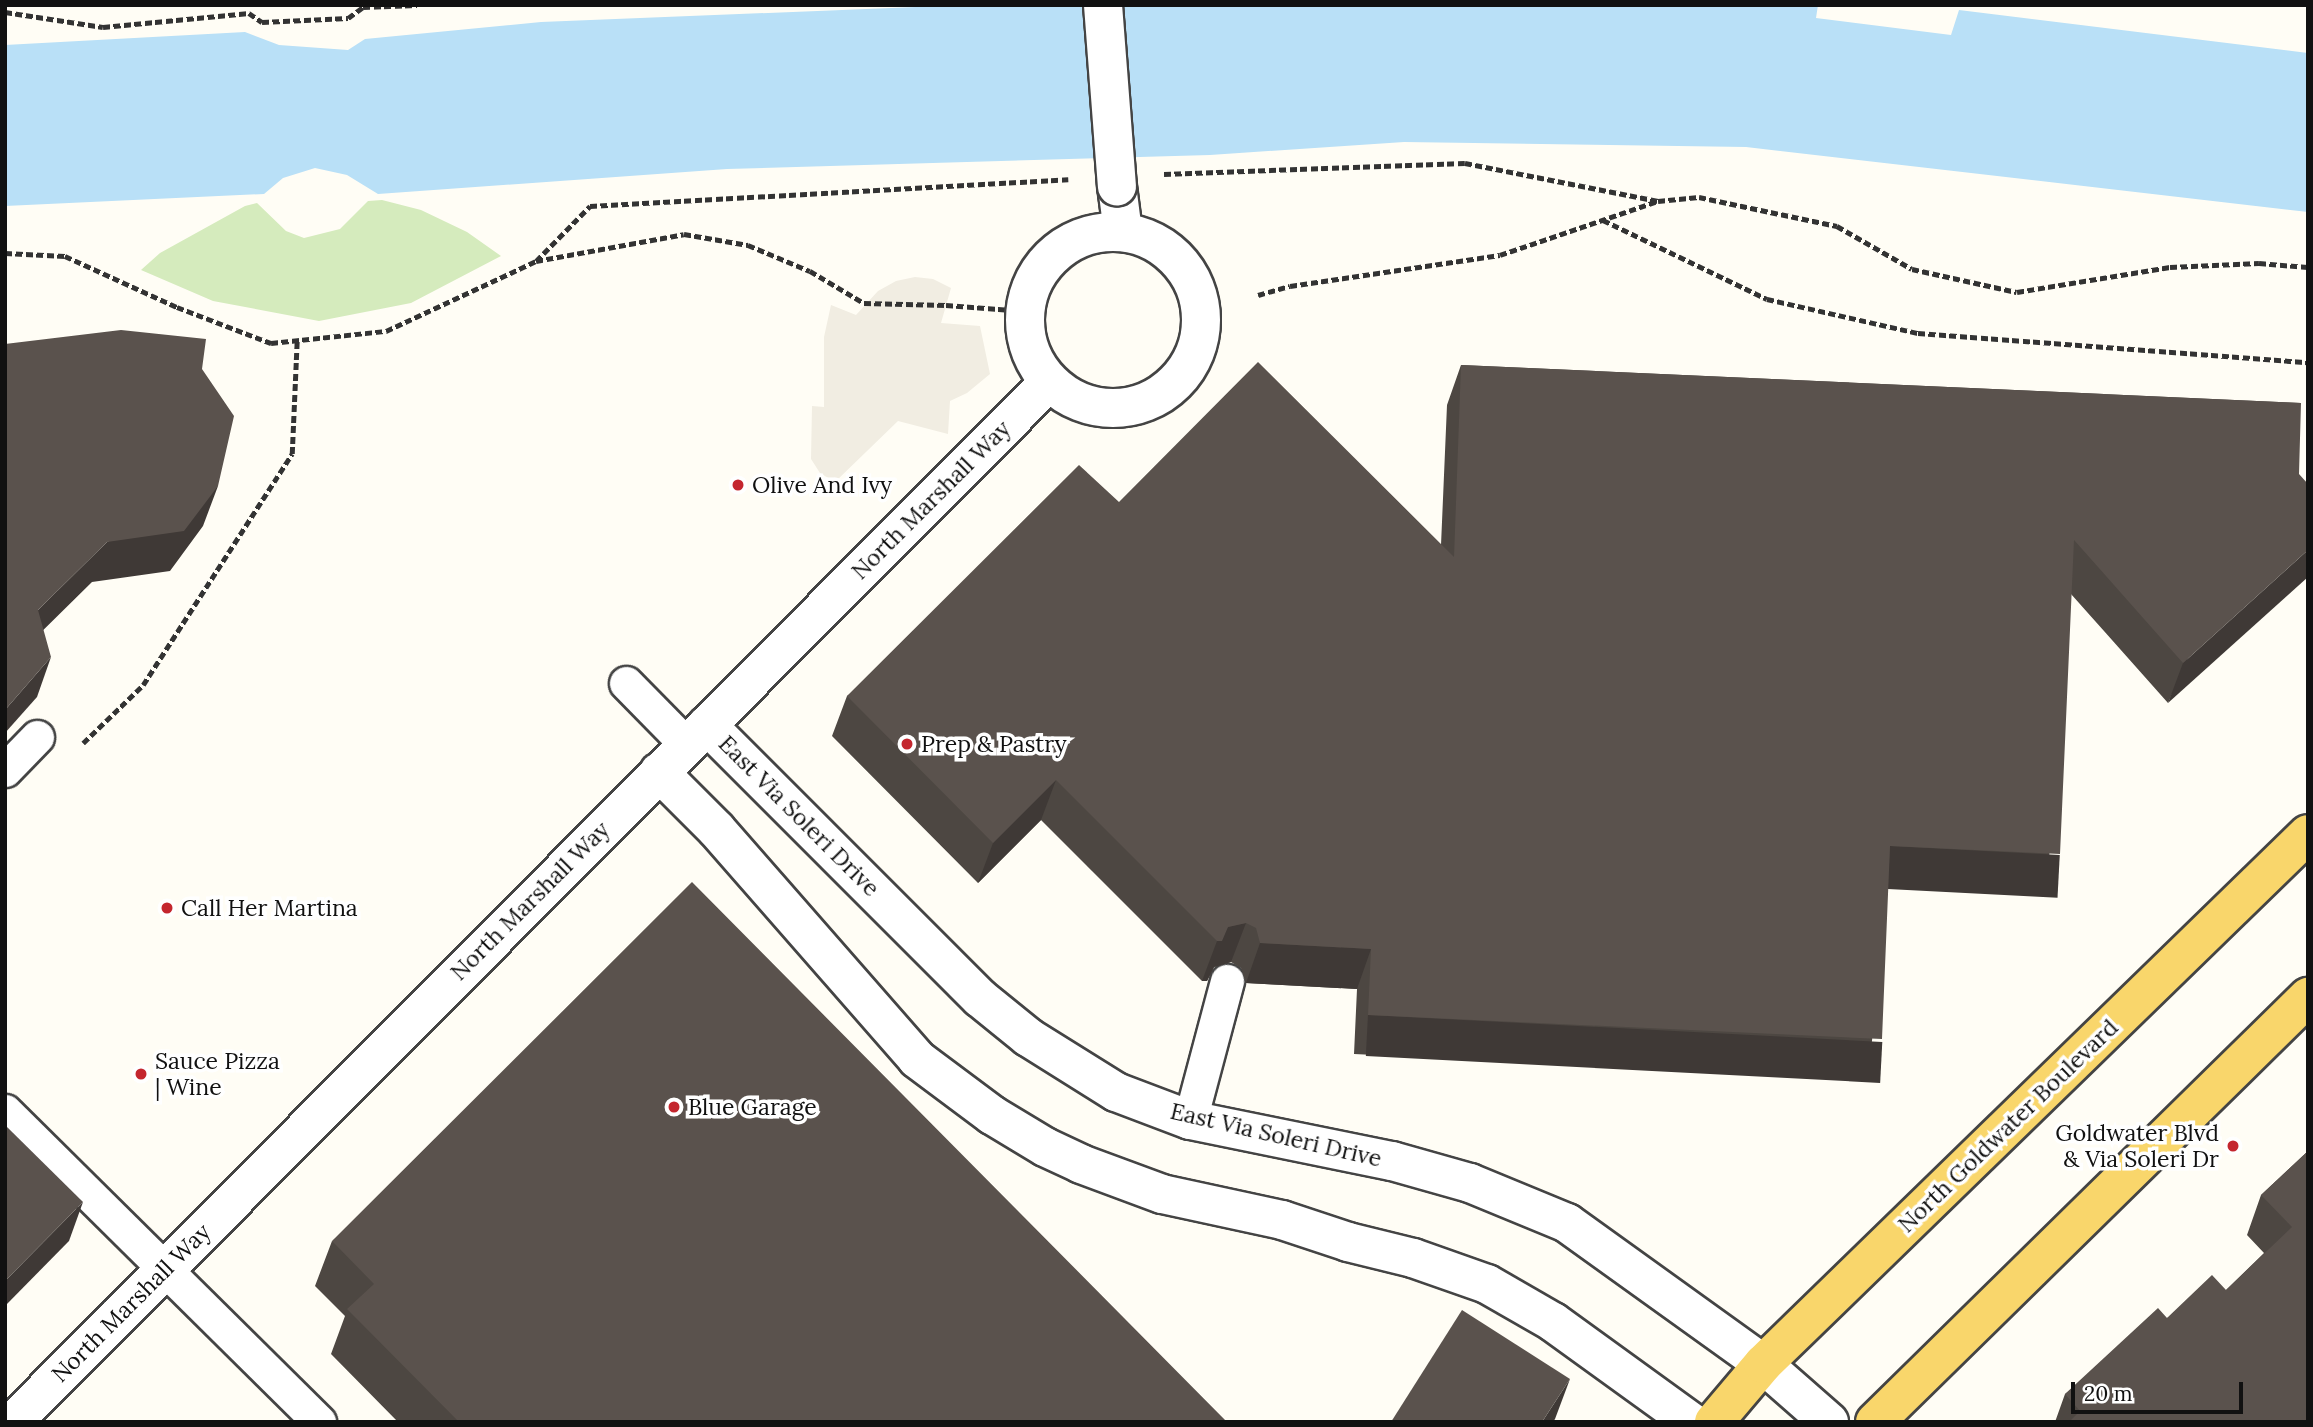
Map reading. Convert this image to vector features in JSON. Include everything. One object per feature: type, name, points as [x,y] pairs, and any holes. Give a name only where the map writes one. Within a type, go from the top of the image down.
[{"type":"main road","name":"North Goldwater Boulevard","points":[[1714,1422],[1763,1364],[2308,834]]},
{"type":"main road","points":[[1875,1422],[2308,998]]},
{"type":"street","points":[[1103,5],[1123,232]]},
{"type":"street","points":[[1123,232],[1147,239],[1169,252],[1186,271],[1197,293],[1201,322],[1196,351],[1181,377],[1160,395],[1133,407],[1103,409],[1084,403],[1049,382],[1035,363],[1026,336],[1025,311],[1031,284],[1047,261],[1069,243],[1094,233],[1123,232]]},
{"type":"street","name":"North Marshall Way","points":[[13,1422],[1049,382]]},
{"type":"street","name":"East Via Soleri Drive","points":[[696,735],[980,998],[1028,1037],[1116,1092],[1190,1120],[1392,1161],[1470,1183],[1567,1223],[1763,1364],[1829,1422]]},
{"type":"street","points":[[659,772],[716,829],[917,1059],[992,1115],[1045,1147],[1081,1164],[1163,1194],[1282,1220],[1348,1242],[1413,1258],[1487,1284],[1553,1322],[1692,1422]]},
{"type":"lane","points":[[626,683],[696,735]]},
{"type":"lane","points":[[5,770],[37,737]]},
{"type":"lane","points":[[1190,1120],[1227,981]]},
{"type":"lane","points":[[5,1111],[319,1422]]},
{"type":"path","points":[[5,12],[103,27],[249,13],[262,22],[348,18],[363,6],[417,5]]},
{"type":"path","points":[[1195,172],[1465,163],[1658,201]]},
{"type":"path","points":[[536,261],[590,206],[1023,181]]},
{"type":"path","points":[[1258,295],[1290,286],[1500,255],[1658,201],[1699,197],[1837,226],[1912,269],[2017,292],[2170,267],[2259,263],[2308,267]]},
{"type":"path","points":[[1602,220],[1767,299],[1918,333],[2308,362]]},
{"type":"path","points":[[5,253],[65,256],[177,307],[271,343],[386,331],[536,261],[684,234],[748,245],[810,271],[863,303],[1025,311]]},
{"type":"path","points":[[74,752],[143,685],[292,454],[297,340]]},
{"type":"green space","points":[[382,200],[421,210],[467,232],[501,256],[411,303],[319,321],[213,301],[141,270],[160,253],[245,206],[257,203],[286,231],[304,238],[340,229],[368,201]]},
{"type":"shaded area","points":[[915,277],[933,279],[951,288],[941,323],[980,326],[990,374],[967,393],[950,401],[948,434],[898,421],[835,482],[820,473],[811,459],[812,406],[824,407],[824,337],[831,305],[856,315],[878,291],[896,281]]},
{"type":"water","points":[[965,5],[1818,5],[1816,18],[1951,35],[1959,10],[2308,53],[2308,212],[1746,147],[1404,142],[1210,155],[727,169],[378,194],[347,175],[315,168],[283,178],[264,194],[5,206],[5,45],[245,32],[279,45],[348,50],[365,39],[541,22]]},
{"type":"building","points":[[121,330],[206,339],[202,369],[234,416],[218,486],[184,531],[107,542],[38,610],[51,657],[5,710],[5,344]]},
{"type":"building","points":[[1258,362],[1454,557],[1461,365],[2301,403],[2299,474],[2308,484],[2308,550],[2183,663],[2074,540],[2060,854],[1890,846],[1882,1039],[1368,1015],[1371,949],[1260,943],[1256,928],[1246,923],[1228,927],[1222,941],[1217,941],[1056,780],[993,843],[847,696],[1079,465],[1119,502]]},
{"type":"building","name":"Blue Garage","points":[[692,882],[1227,1422],[459,1422],[347,1309],[374,1284],[332,1241]]},
{"type":"building","points":[[5,1125],[83,1202],[7,1279],[5,1277]]},
{"type":"building","points":[[2308,1151],[2308,1422],[2069,1422],[2080,1411],[2065,1394],[2158,1308],[2167,1318],[2212,1275],[2226,1290],[2292,1227],[2261,1195]]},
{"type":"building","points":[[1462,1310],[1570,1379],[1542,1422],[1391,1422]]},
{"type":"place","name":"Olive And Ivy","points":[[738,485]]},
{"type":"place","name":"Prep & Pastry","points":[[907,744]]},
{"type":"place","name":"Call Her Martina","points":[[167,908]]},
{"type":"place","name":"Sauce Pizza | Wine","points":[[141,1074]]},
{"type":"place","name":"Blue Garage","points":[[674,1107]]},
{"type":"place","name":"Goldwater Blvd & Via Soleri Dr","points":[[2233,1146]]}]
